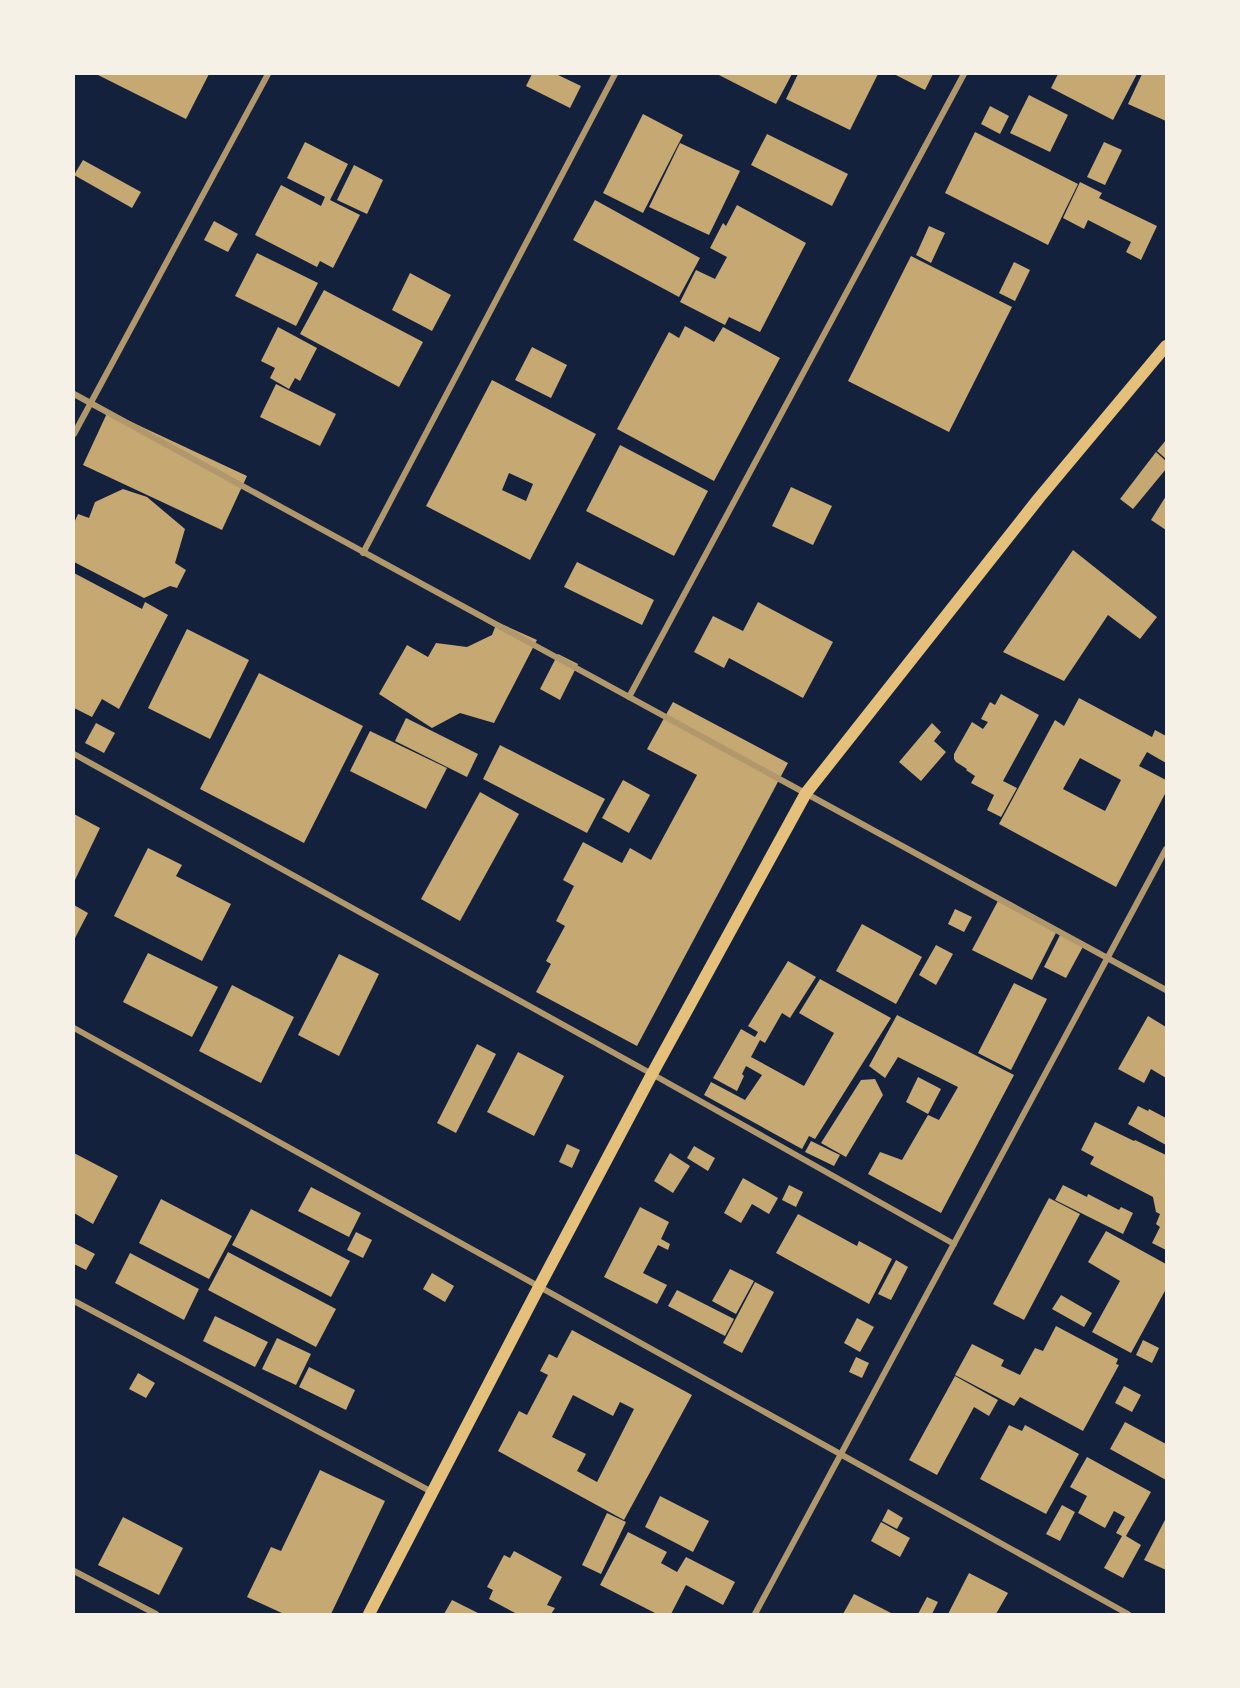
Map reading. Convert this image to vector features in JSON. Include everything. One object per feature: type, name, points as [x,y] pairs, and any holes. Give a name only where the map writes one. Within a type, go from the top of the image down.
[{"type":"main road","points":[[369,1614],[652,1074],[806,794],[1039,498],[1167,346]]},
{"type":"street","points":[[74,434],[268,74]]},
{"type":"street","points":[[363,553],[615,74]]},
{"type":"street","points":[[629,697],[964,74]]},
{"type":"street","points":[[74,394],[1167,990]]},
{"type":"street","points":[[74,754],[954,1244]]},
{"type":"street","points":[[755,1614],[1167,849]]},
{"type":"street","points":[[74,1028],[1128,1614]]},
{"type":"street","points":[[74,1301],[432,1492]]},
{"type":"street","points":[[74,1571],[156,1614]]},
{"type":"building","points":[[96,74],[209,74],[186,119]]},
{"type":"building","points":[[532,74],[556,74],[581,86],[570,108],[526,86]]},
{"type":"building","points":[[717,74],[792,74],[776,104]]},
{"type":"building","points":[[798,74],[878,74],[850,130],[786,99]]},
{"type":"building","points":[[894,74],[933,74],[925,90]]},
{"type":"building","points":[[1058,74],[1137,74],[1113,120],[1051,88]]},
{"type":"building","points":[[1142,74],[1166,74],[1166,121],[1128,104]]},
{"type":"building","points":[[1029,95],[1068,115],[1050,152],[1010,133]]},
{"type":"building","points":[[990,106],[1009,116],[1000,134],[981,124]]},
{"type":"building","points":[[643,114],[683,135],[643,213],[603,193]]},
{"type":"building","points":[[975,132],[1078,184],[1048,245],[945,193]]},
{"type":"building","points":[[767,134],[848,174],[832,206],[751,165]]},
{"type":"building","points":[[305,142],[348,164],[330,200],[360,215],[333,268],[320,261],[317,267],[255,235],[281,185],[321,206],[325,197],[287,178]]},
{"type":"building","points":[[1104,142],[1122,150],[1105,185],[1087,177]]},
{"type":"building","points":[[680,143],[740,171],[709,235],[649,207]]},
{"type":"building","points":[[83,160],[141,192],[132,208],[74,175]]},
{"type":"building","points":[[354,165],[383,180],[367,214],[337,200]]},
{"type":"building","points":[[1080,182],[1102,193],[1099,198],[1157,226],[1141,260],[1126,252],[1131,242],[1088,220],[1084,229],[1063,218]]},
{"type":"building","points":[[595,200],[700,258],[679,297],[573,240]]},
{"type":"building","points":[[737,205],[806,243],[760,332],[729,317],[725,325],[680,302],[696,270],[715,279],[727,257],[710,248],[723,223],[726,226]]},
{"type":"building","points":[[214,221],[238,234],[228,252],[204,240]]},
{"type":"building","points":[[929,226],[945,233],[931,263],[916,255]]},
{"type":"building","points":[[257,253],[318,283],[296,326],[235,296]]},
{"type":"building","points":[[911,256],[1012,307],[949,432],[848,381]]},
{"type":"building","points":[[1014,262],[1030,270],[1015,301],[999,293]]},
{"type":"building","points":[[410,273],[451,295],[432,331],[392,310]]},
{"type":"building","points":[[324,290],[423,342],[399,387],[300,334]]},
{"type":"building","points":[[685,326],[714,342],[723,327],[780,358],[714,481],[617,429],[669,332],[679,338]]},
{"type":"building","points":[[278,327],[317,348],[300,381],[295,378],[289,389],[270,378],[275,368],[261,361]]},
{"type":"building","points":[[532,347],[567,365],[551,398],[515,380]]},
{"type":"building","points":[[492,380],[596,434],[530,560],[426,506]],"holes":[[[509,473],[533,484],[526,501],[502,490]]]},
{"type":"building","points":[[276,384],[336,414],[320,446],[260,417]]},
{"type":"building","points":[[108,411],[247,476],[222,530],[83,465]]},
{"type":"building","points":[[1166,440],[1166,459],[1157,451]]},
{"type":"building","points":[[620,445],[708,491],[674,556],[586,511]]},
{"type":"building","points":[[1156,452],[1166,461],[1166,469],[1133,509],[1120,499]]},
{"type":"building","points":[[791,487],[832,506],[813,545],[772,526]]},
{"type":"building","points":[[123,489],[147,497],[185,529],[175,563],[186,570],[177,588],[170,586],[144,598],[74,562],[74,523],[78,514],[89,518],[95,502]]},
{"type":"building","points":[[1166,496],[1166,530],[1151,520]]},
{"type":"building","points":[[1073,550],[1157,617],[1140,639],[1108,615],[1064,681],[1003,652]]},
{"type":"building","points":[[577,562],[654,600],[642,625],[564,587]]},
{"type":"building","points":[[74,573],[142,609],[145,602],[168,615],[119,709],[102,699],[92,717],[74,708]]},
{"type":"building","points":[[758,602],[833,642],[803,698],[729,658],[724,668],[694,652],[713,616],[743,631]]},
{"type":"building","points":[[497,622],[537,640],[494,723],[460,713],[432,728],[379,694],[407,645],[428,657],[436,643],[467,647],[492,635]]},
{"type":"building","points":[[187,629],[249,660],[210,739],[148,708]]},
{"type":"building","points":[[558,654],[578,664],[560,700],[540,689]]},
{"type":"building","points":[[259,673],[363,726],[304,843],[200,789]]},
{"type":"building","points":[[1001,694],[1039,715],[1003,781],[1017,788],[1001,817],[987,810],[994,795],[971,783],[975,776],[956,762],[954,754],[972,722],[983,729],[988,722],[981,719],[990,702],[995,705]]},
{"type":"building","points":[[1079,698],[1152,737],[1155,730],[1166,736],[1166,763],[1147,752],[1139,766],[1166,780],[1166,792],[1116,887],[999,824],[1055,720],[1064,726]],"holes":[[[1080,758],[1121,780],[1105,811],[1063,789]]]},
{"type":"building","points":[[673,702],[788,763],[637,1046],[536,992],[551,964],[546,961],[565,926],[556,921],[574,886],[563,880],[583,842],[622,863],[630,848],[651,860],[697,775],[647,749]]},
{"type":"building","points":[[406,718],[478,754],[467,777],[395,741]]},
{"type":"building","points":[[96,723],[115,733],[104,753],[85,743]]},
{"type":"building","points":[[932,723],[941,732],[934,741],[946,752],[921,781],[899,762]]},
{"type":"building","points":[[370,731],[447,768],[426,809],[350,771]]},
{"type":"building","points":[[500,745],[605,799],[587,833],[483,779]]},
{"type":"building","points":[[623,780],[650,795],[629,833],[602,818]]},
{"type":"building","points":[[480,792],[519,814],[460,921],[421,899]]},
{"type":"building","points":[[74,814],[100,828],[74,882]]},
{"type":"building","points":[[148,848],[182,865],[176,876],[231,904],[202,961],[114,916]]},
{"type":"building","points":[[999,899],[1058,929],[1032,980],[972,950]]},
{"type":"building","points":[[74,905],[88,913],[74,940]]},
{"type":"building","points":[[955,909],[972,917],[964,932],[948,924]]},
{"type":"building","points":[[862,924],[922,957],[896,1004],[836,971]]},
{"type":"building","points":[[1062,931],[1085,943],[1066,978],[1044,967]]},
{"type":"building","points":[[936,945],[953,954],[936,985],[919,975]]},
{"type":"building","points":[[148,953],[218,987],[192,1037],[123,1002]]},
{"type":"building","points":[[339,954],[379,974],[339,1056],[298,1035]]},
{"type":"building","points":[[788,961],[816,977],[790,1018],[782,1013],[765,1043],[760,1040],[751,1057],[804,1086],[834,1033],[799,1013],[820,979],[891,1018],[815,1139],[809,1136],[802,1149],[704,1095],[711,1082],[745,1100],[762,1075],[746,1066],[737,1091],[713,1078],[741,1029],[755,1037],[758,1032],[748,1026]]},
{"type":"building","points":[[1014,983],[1047,999],[1011,1070],[978,1053]]},
{"type":"building","points":[[232,985],[294,1017],[261,1083],[199,1051]]},
{"type":"building","points":[[897,1015],[1014,1075],[941,1213],[868,1174],[880,1152],[902,1160],[928,1115],[939,1120],[958,1087],[898,1057],[885,1078],[869,1066]]},
{"type":"building","points":[[1148,1016],[1166,1027],[1166,1078],[1151,1069],[1144,1083],[1118,1069]]},
{"type":"building","points":[[477,1044],[496,1054],[456,1133],[437,1123]]},
{"type":"building","points":[[518,1052],[564,1076],[534,1136],[487,1112]]},
{"type":"building","points":[[918,1077],[941,1089],[928,1114],[906,1102]]},
{"type":"building","points":[[875,1079],[883,1095],[846,1157],[821,1143],[861,1080]]},
{"type":"building","points":[[1138,1106],[1166,1118],[1166,1145],[1128,1124]]},
{"type":"building","points":[[1095,1122],[1166,1155],[1166,1250],[1152,1243],[1160,1227],[1156,1224],[1160,1214],[1156,1212],[1153,1197],[1090,1164],[1094,1157],[1081,1150]]},
{"type":"building","points":[[811,1141],[840,1155],[834,1166],[805,1152]]},
{"type":"building","points":[[567,1144],[580,1150],[572,1168],[559,1162]]},
{"type":"building","points":[[694,1146],[715,1158],[708,1171],[687,1158]]},
{"type":"building","points":[[74,1153],[118,1176],[93,1224],[74,1213]]},
{"type":"building","points":[[670,1153],[690,1166],[673,1193],[654,1181]]},
{"type":"building","points":[[743,1178],[778,1198],[769,1214],[752,1204],[741,1223],[724,1213]]},
{"type":"building","points":[[789,1185],[803,1192],[796,1207],[782,1200]]},
{"type":"building","points":[[1063,1185],[1087,1197],[1088,1194],[1119,1210],[1121,1207],[1133,1213],[1123,1234],[1055,1200]]},
{"type":"building","points":[[311,1187],[361,1213],[349,1237],[298,1211]]},
{"type":"building","points":[[1049,1198],[1080,1214],[1024,1320],[993,1304]]},
{"type":"building","points":[[161,1199],[232,1236],[209,1279],[139,1243]]},
{"type":"building","points":[[640,1207],[669,1222],[661,1239],[670,1244],[668,1250],[658,1245],[643,1273],[667,1285],[657,1304],[604,1277]]},
{"type":"building","points":[[251,1209],[350,1261],[331,1297],[232,1245]]},
{"type":"building","points":[[798,1214],[857,1246],[859,1241],[892,1259],[869,1304],[776,1253]]},
{"type":"building","points":[[1106,1231],[1166,1264],[1166,1289],[1131,1353],[1092,1332],[1120,1281],[1088,1262]]},
{"type":"building","points":[[356,1232],[372,1240],[363,1258],[347,1250]]},
{"type":"building","points":[[74,1243],[95,1254],[86,1270],[74,1264]]},
{"type":"building","points":[[228,1252],[336,1309],[316,1347],[208,1290]]},
{"type":"building","points":[[130,1253],[199,1289],[184,1320],[115,1283]]},
{"type":"building","points":[[896,1260],[908,1267],[891,1300],[878,1294]]},
{"type":"building","points":[[730,1269],[754,1281],[736,1314],[712,1301]]},
{"type":"building","points":[[432,1273],[454,1286],[445,1302],[423,1289]]},
{"type":"building","points":[[755,1282],[774,1292],[742,1353],[723,1343]]},
{"type":"building","points":[[677,1290],[734,1319],[725,1336],[668,1306]]},
{"type":"building","points":[[1061,1295],[1092,1313],[1084,1327],[1052,1309]]},
{"type":"building","points":[[215,1316],[268,1342],[255,1367],[203,1341]]},
{"type":"building","points":[[857,1318],[874,1327],[860,1352],[844,1343]]},
{"type":"building","points":[[1056,1326],[1118,1359],[1116,1364],[1119,1365],[1083,1431],[1020,1397],[1014,1406],[955,1375],[972,1344],[1004,1360],[1001,1366],[1020,1375],[1035,1348],[1043,1351]]},
{"type":"building","points":[[572,1330],[692,1395],[624,1520],[498,1451],[519,1411],[527,1415],[548,1375],[540,1371],[549,1354],[557,1358]],"holes":[[[573,1395],[613,1416],[620,1402],[634,1409],[597,1482],[577,1471],[586,1454],[552,1437]]]},
{"type":"building","points":[[277,1338],[311,1354],[296,1385],[262,1369]]},
{"type":"building","points":[[1143,1340],[1159,1348],[1152,1363],[1136,1355]]},
{"type":"building","points":[[856,1357],[869,1363],[862,1378],[849,1372]]},
{"type":"building","points":[[309,1367],[355,1390],[346,1410],[299,1387]]},
{"type":"building","points":[[138,1373],[155,1383],[146,1398],[129,1389]]},
{"type":"building","points":[[955,1376],[998,1400],[989,1416],[974,1407],[937,1475],[909,1460]]},
{"type":"building","points":[[1124,1386],[1141,1395],[1132,1412],[1115,1403]]},
{"type":"building","points":[[1125,1422],[1166,1444],[1166,1480],[1110,1449]]},
{"type":"building","points":[[1009,1425],[1022,1431],[1025,1425],[1079,1454],[1046,1514],[980,1479]]},
{"type":"building","points":[[1087,1457],[1151,1492],[1126,1536],[1141,1545],[1123,1578],[1104,1568],[1122,1536],[1116,1533],[1125,1517],[1114,1511],[1105,1528],[1078,1513],[1087,1496],[1070,1487]]},
{"type":"building","points":[[320,1470],[385,1501],[331,1614],[284,1614],[247,1597],[271,1547],[281,1551]]},
{"type":"building","points":[[660,1496],[709,1521],[693,1552],[645,1527]]},
{"type":"building","points":[[1062,1505],[1075,1512],[1060,1541],[1046,1534]]},
{"type":"building","points":[[888,1509],[903,1518],[897,1529],[882,1521]]},
{"type":"building","points":[[607,1513],[626,1522],[601,1574],[582,1565]]},
{"type":"building","points":[[123,1517],[183,1548],[159,1595],[98,1565]]},
{"type":"building","points":[[1166,1518],[1166,1570],[1144,1560]]},
{"type":"building","points":[[881,1522],[910,1538],[900,1557],[871,1541]]},
{"type":"building","points":[[628,1532],[667,1552],[661,1563],[677,1572],[686,1557],[735,1582],[723,1605],[686,1585],[671,1614],[654,1614],[600,1585]]},
{"type":"building","points":[[514,1551],[562,1577],[547,1605],[555,1608],[551,1614],[517,1614],[489,1599],[493,1590],[487,1587],[504,1555],[510,1558]]},
{"type":"building","points":[[969,1573],[1008,1593],[996,1614],[948,1614]]},
{"type":"building","points":[[854,1594],[893,1614],[843,1614]]},
{"type":"building","points":[[927,1597],[938,1602],[932,1614],[918,1614]]},
{"type":"building","points":[[452,1600],[480,1614],[444,1614]]}]
